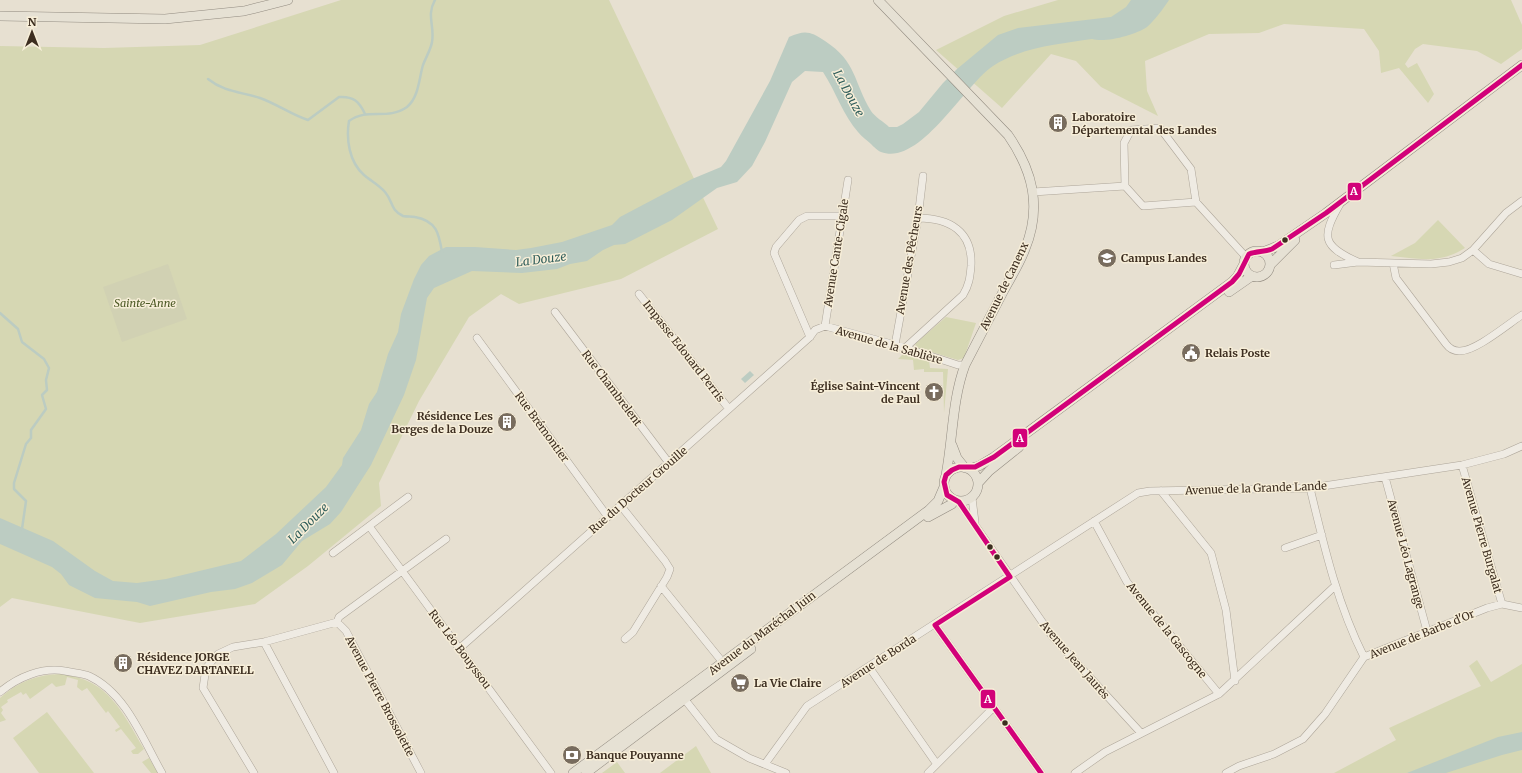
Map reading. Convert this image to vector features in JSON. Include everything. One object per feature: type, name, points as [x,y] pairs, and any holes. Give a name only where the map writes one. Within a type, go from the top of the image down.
[{"type":"main road","points":[[0,16],[165,19],[244,11],[288,0]]},
{"type":"main road","name":"Avenue de Canenx","points":[[878,0],[1008,135],[1020,153],[1029,172],[1033,192],[1032,222],[1025,249],[965,365],[960,379],[954,410],[952,445],[946,475]]},
{"type":"main road","points":[[1252,276],[989,471],[978,483],[976,493],[972,498],[957,501],[947,495],[944,487],[946,475],[956,468],[967,468],[984,464],[994,457],[1232,282],[1252,252],[1263,252],[1277,247],[1326,213],[1522,64]]},
{"type":"main road","points":[[1270,264],[1326,213]]},
{"type":"main road","points":[[1245,261],[1246,272],[1252,276],[1260,277],[1265,275],[1269,270],[1270,264],[1268,257],[1263,252]]},
{"type":"main road","name":"Avenue de Canenx","points":[[952,445],[957,458],[967,468]]},
{"type":"main road","points":[[967,468],[975,475],[978,483]]},
{"type":"main road","name":"Avenue du Maréchal Juin","points":[[586,773],[682,697],[931,508],[938,501],[944,487]]},
{"type":"main road","name":"Avenue du Maréchal Juin","points":[[726,664],[934,513],[957,501]]},
{"type":"main road","name":"Avenue du Maréchal Juin","points":[[573,773],[682,697]]},
{"type":"street","points":[[1196,202],[1143,206],[1125,186],[1124,143],[1131,130],[1160,128],[1191,169],[1196,202],[1224,233],[1245,261]]},
{"type":"street","name":"Avenue des Pêcheurs","points":[[894,345],[918,218],[923,176]]},
{"type":"street","name":"Avenue Cante-Cigale","points":[[825,326],[848,180]]},
{"type":"street","points":[[1033,192],[1125,186]]},
{"type":"street","points":[[1342,201],[1331,220],[1328,237],[1330,245],[1336,251],[1358,262]]},
{"type":"street","points":[[1334,265],[1358,262],[1431,264],[1449,262],[1462,258],[1473,250],[1497,222],[1522,201]]},
{"type":"street","points":[[810,337],[774,253],[776,247],[800,220],[807,216],[842,216]]},
{"type":"street","points":[[905,348],[963,295],[970,284],[972,255],[967,240],[951,226],[934,218],[918,218]]},
{"type":"street","points":[[1473,250],[1489,264],[1522,274]]},
{"type":"street","points":[[1393,263],[1396,278],[1446,344],[1453,349],[1459,351],[1472,348],[1522,315]]},
{"type":"street","name":"Impasse Edouard Perris","points":[[639,294],[730,409]]},
{"type":"street","name":"Rue Chambrelent","points":[[555,312],[669,463]]},
{"type":"street","name":"Avenue de la Sablière","points":[[815,330],[825,326],[905,348],[958,365],[965,365]]},
{"type":"street","name":"Rue du Docteur Grouille","points":[[460,648],[730,409],[810,337],[815,330]]},
{"type":"street","name":"Rue Brémontier","points":[[477,338],[608,517]]},
{"type":"street","name":"Avenue de la Grande Lande","points":[[1010,577],[1138,493],[1161,491],[1310,488],[1385,478],[1462,465],[1500,455],[1522,446]]},
{"type":"street","name":"Avenue Pierre Burgalat","points":[[1462,465],[1502,604]]},
{"type":"street","name":"Avenue Léo Lagrange","points":[[1385,478],[1427,631]]},
{"type":"street","points":[[1310,488],[1335,586],[1350,629],[1364,657]]},
{"type":"street","points":[[1161,491],[1211,553],[1226,610],[1235,681]]},
{"type":"street","points":[[333,553],[408,497]]},
{"type":"street","name":"Avenue Jean Jaurès","points":[[972,498],[975,522]]},
{"type":"street","name":"Avenue Jean Jaurès","points":[[957,501],[975,522],[1010,577],[1052,636],[1141,733]]},
{"type":"street","points":[[621,506],[665,560],[670,569],[662,586],[633,632],[625,639]]},
{"type":"street","name":"Avenue de la Gascogne","points":[[1094,522],[1127,582],[1219,694]]},
{"type":"street","name":"Rue Léo Bouyssou","points":[[369,526],[551,773]]},
{"type":"street","points":[[1285,548],[1322,535]]},
{"type":"street","points":[[254,773],[203,688],[206,668],[218,654],[233,647],[264,642],[337,622],[339,616],[446,539]]},
{"type":"street","name":"Avenue de Borda","points":[[765,764],[807,706],[1010,577]]},
{"type":"street","points":[[662,586],[726,664]]},
{"type":"street","points":[[1075,773],[1105,752],[1219,694],[1235,681],[1335,586]]},
{"type":"street","name":"Avenue de Barbe d'Or","points":[[1226,773],[1239,766],[1274,754],[1303,738],[1325,714],[1364,657],[1486,608],[1502,604],[1522,608]]},
{"type":"street","name":"Avenue Pierre Brossolette","points":[[337,622],[346,631],[420,773]]},
{"type":"street","points":[[935,625],[1041,773]]},
{"type":"street","points":[[264,642],[334,773]]},
{"type":"street","points":[[869,667],[936,763]]},
{"type":"street","points":[[0,692],[30,674],[56,670],[89,676],[108,688],[124,707],[162,773]]},
{"type":"street","points":[[682,697],[716,739],[749,758],[786,773]]},
{"type":"street","points":[[928,773],[936,763],[994,707]]},
{"type":"green space","points":[[341,0],[609,0],[718,229],[621,279],[519,304],[501,294],[469,317],[419,401],[379,483],[381,506],[308,566],[255,604],[140,623],[12,598],[0,607],[0,46],[104,48],[200,45]]},
{"type":"green space","points":[[1058,0],[1511,0],[1522,25],[1522,49],[1501,64],[1477,51],[1423,44],[1415,49],[1405,64],[1408,68],[1417,63],[1434,94],[1428,103],[1399,68],[1381,73],[1379,51],[1364,29],[1284,24],[1259,33],[1209,34],[1145,61],[1147,91],[1158,116],[1101,87],[1076,61],[1051,54],[1002,108],[936,50],[1004,16]]},
{"type":"green space","points":[[1438,220],[1465,248],[1447,256],[1429,259],[1391,256],[1415,243]]},
{"type":"green space","name":"Sainte-Anne","points":[[168,264],[187,319],[122,342],[103,287]]},
{"type":"green space","points":[[946,317],[976,323],[964,358],[958,360],[918,348],[915,344]]},
{"type":"green space","points":[[904,353],[929,361],[930,368],[948,369],[944,413],[943,372],[924,372],[924,369],[914,370],[913,360],[898,359]]},
{"type":"green space","points":[[1477,660],[1491,682],[1522,664],[1522,773],[1334,773],[1396,740],[1389,728],[1481,686],[1469,666]]},
{"type":"green space","points":[[62,674],[78,677],[92,683],[103,691],[121,711],[144,749],[138,754],[133,754],[131,751],[136,748],[121,729],[116,732],[115,730],[120,727],[108,711],[106,713],[87,688],[82,691],[77,687],[78,680],[67,677],[65,685],[56,687],[52,683],[30,699],[26,693],[23,695],[21,692],[7,700],[8,702],[1,707],[3,710],[1,713],[6,720],[0,722],[0,698],[7,692],[21,683],[36,677]]},
{"type":"green space","points":[[47,712],[94,773],[39,773],[13,738]]},
{"type":"green space","points":[[696,746],[711,773],[660,773]]},
{"type":"green space","points":[[149,758],[158,773],[151,773],[142,762]]},
{"type":"green space","points":[[617,762],[625,773],[602,773]]},
{"type":"water","name":"La Douze","points":[[1131,0],[1169,0],[1147,27],[1135,33],[1120,38],[1105,40],[1092,39],[1028,50],[1016,54],[993,66],[982,75],[926,136],[911,147],[896,153],[881,152],[860,134],[848,119],[823,72],[805,71],[792,82],[765,142],[752,166],[737,182],[717,188],[672,220],[625,244],[614,245],[603,250],[587,261],[570,264],[557,269],[522,273],[472,271],[434,288],[427,298],[416,360],[404,395],[371,465],[341,512],[330,524],[302,541],[282,565],[252,583],[235,589],[211,592],[150,606],[137,602],[95,598],[69,585],[61,574],[52,567],[0,544],[0,518],[53,541],[95,571],[113,581],[137,583],[166,579],[241,561],[276,534],[326,487],[342,465],[343,458],[361,430],[369,404],[377,392],[388,354],[398,332],[401,314],[414,279],[421,265],[429,256],[446,247],[475,247],[516,250],[562,242],[612,225],[620,217],[692,179],[721,167],[726,161],[770,81],[789,37],[799,33],[811,33],[835,49],[849,64],[871,111],[889,127],[897,127],[919,112],[943,83],[957,69],[998,35],[1018,28],[1111,17],[1126,7]]},
{"type":"water","points":[[750,371],[754,375],[745,383],[741,379]]},
{"type":"water","points":[[1522,732],[1522,750],[1446,773],[1407,773],[1498,737]]},
{"type":"waterway","points":[[435,0],[431,11],[433,36],[430,50],[423,65],[418,87],[411,103],[400,111],[385,114],[363,115],[349,121],[348,143],[352,157],[359,170],[385,192],[399,214],[422,219],[436,229],[442,252]]},
{"type":"waterway","points":[[208,79],[220,87],[260,98],[308,120],[339,97],[348,97],[355,100],[365,114]]},
{"type":"waterway","points":[[0,313],[18,329],[22,342],[44,359],[49,368],[46,380],[47,390],[42,395],[46,409],[31,430],[31,438],[26,444],[14,483],[14,489],[26,501],[22,529]]},
{"type":"transit line","name":"A","points":[[1010,577],[959,502],[947,495],[944,482],[946,475],[959,467],[975,467],[994,457],[1232,282],[1239,274],[1249,254],[1272,249],[1326,213],[1522,65]]},
{"type":"transit line","name":"A","points":[[935,625],[1010,577]]},
{"type":"transit line","name":"A","points":[[935,625],[1041,773]]},
{"type":"place","name":"Laboratoire Départemental des Landes","points":[[1058,123]]},
{"type":"place","name":"Campus Landes","points":[[1107,258]]},
{"type":"place","name":"Relais Poste","points":[[1191,353]]},
{"type":"place","name":"Église Saint-Vincent de Paul","points":[[934,392]]},
{"type":"place","name":"Résidence Les Berges de la Douze","points":[[507,422]]},
{"type":"place","name":"Résidence JORGE CHAVEZ DARTANELL","points":[[123,663]]},
{"type":"place","name":"La Vie Claire","points":[[740,683]]},
{"type":"place","name":"Banque Pouyanne","points":[[572,755]]}]
